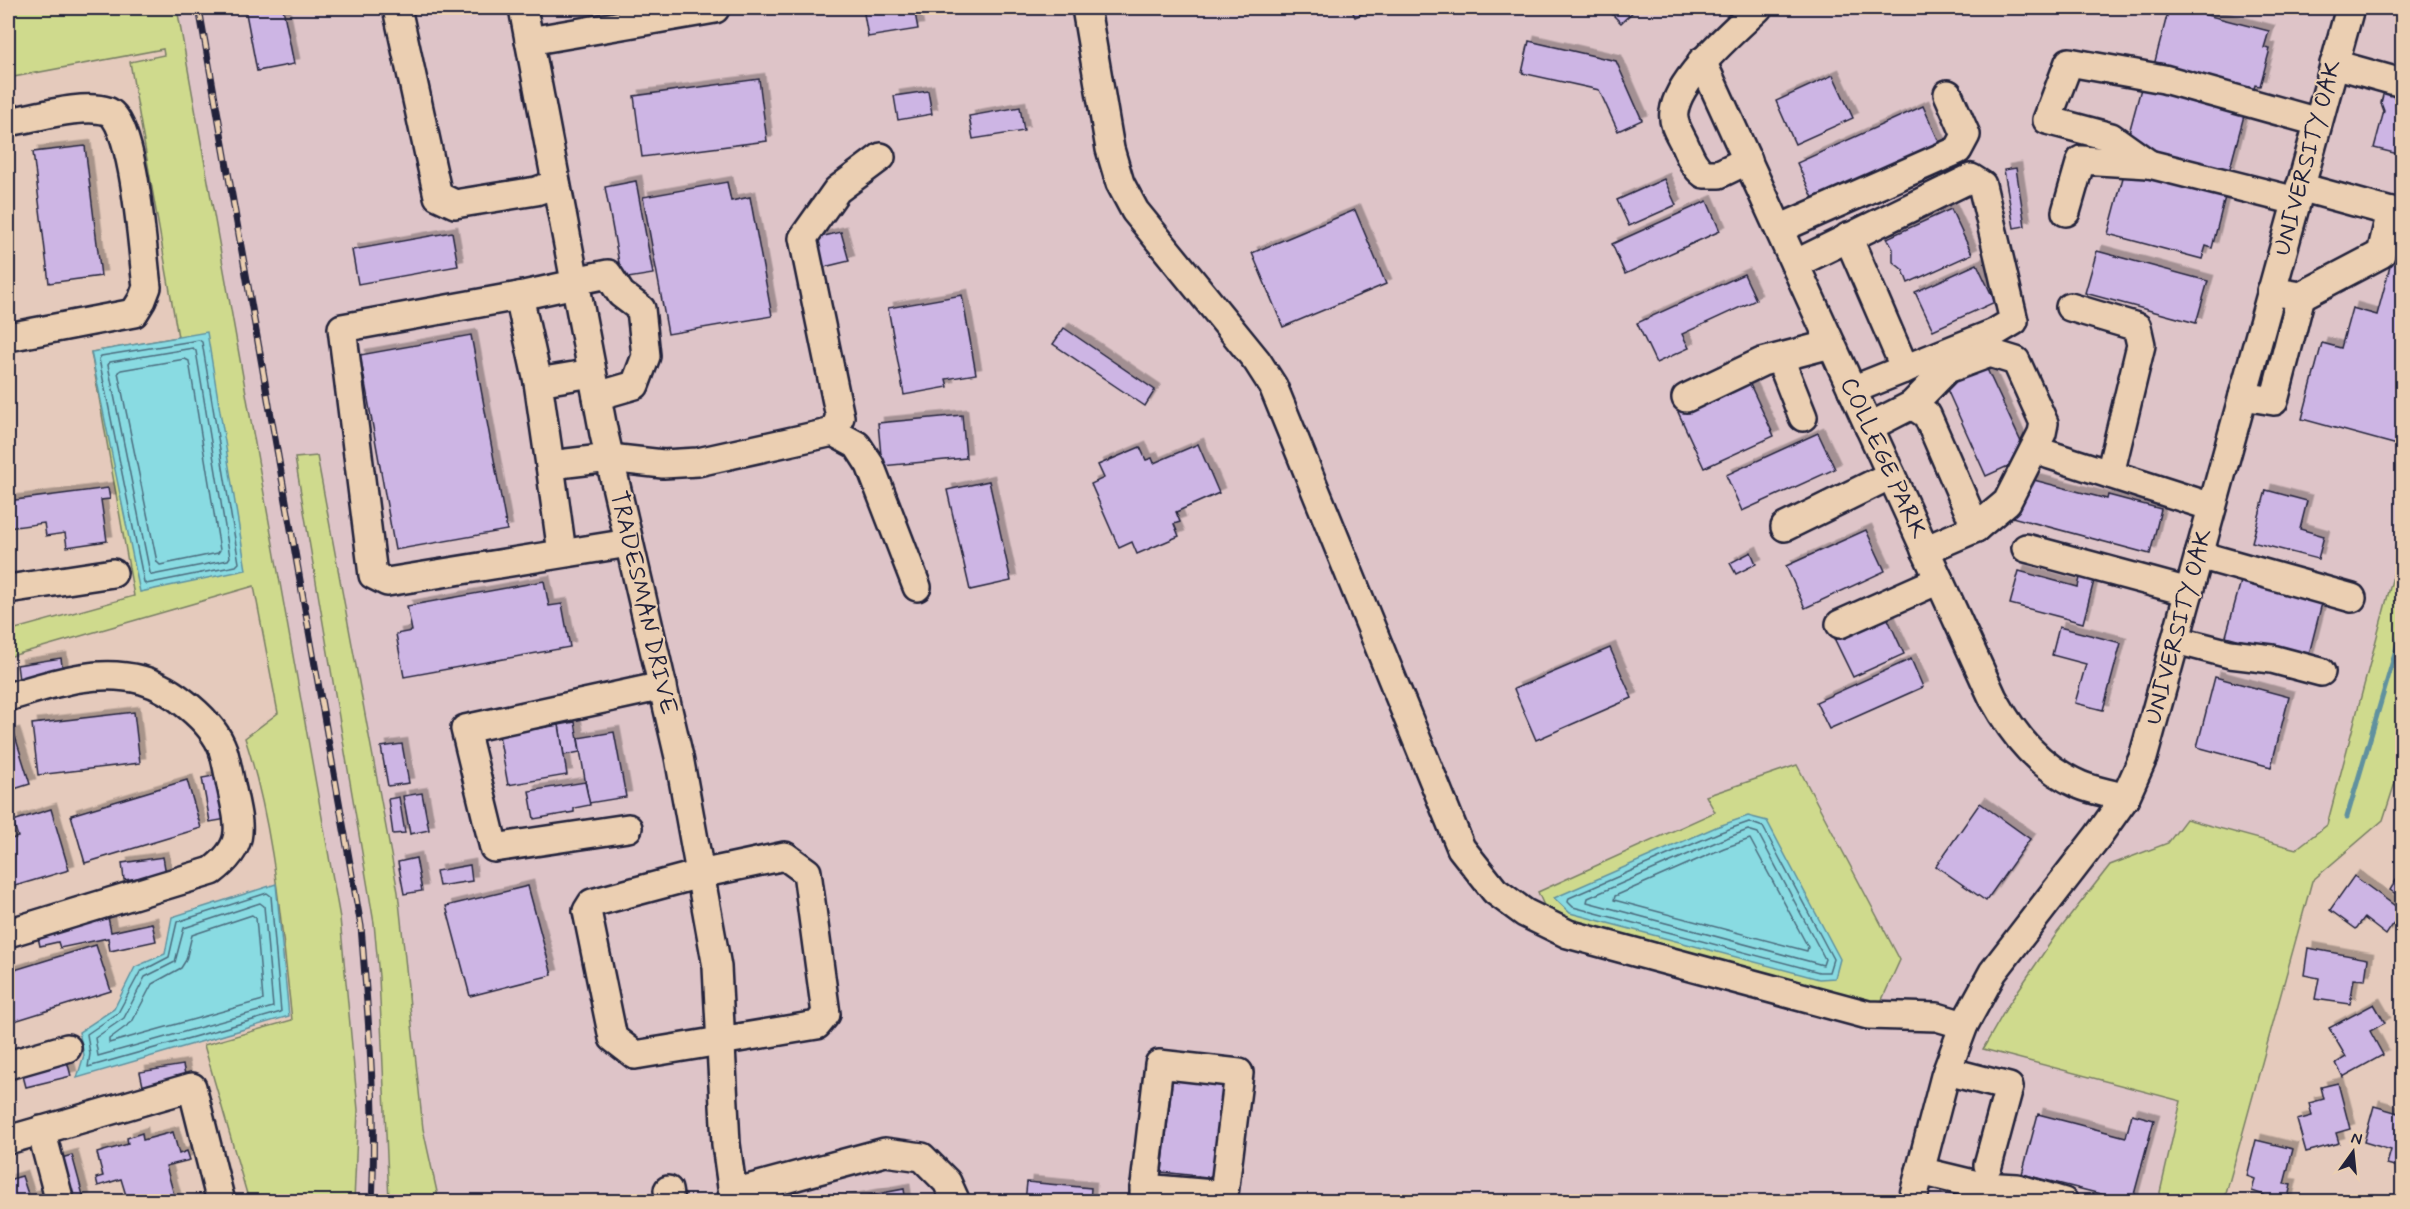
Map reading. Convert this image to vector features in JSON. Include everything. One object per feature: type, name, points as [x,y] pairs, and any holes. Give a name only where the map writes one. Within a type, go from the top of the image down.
[{"type":"street","points":[[397,8],[438,196],[454,204],[536,191],[556,184]]},
{"type":"street","name":"TRADESMAN DRIVE","points":[[523,8],[594,384],[680,757],[717,967],[726,1144],[734,1197]]},
{"type":"street","points":[[1086,8],[1110,149],[1120,183],[1135,211],[1257,361],[1273,386],[1461,848],[1495,891],[1525,913],[1568,934],[1868,1015],[1937,1017],[1964,1025]]},
{"type":"street","points":[[1748,160],[1719,174],[1704,174],[1690,158],[1674,120],[1676,106],[1702,61],[1758,8]]},
{"type":"street","name":"UNIVERSITY OAK","points":[[1912,1202],[1947,1071],[1964,1025],[1993,972],[2125,798],[2143,758],[2350,8]]},
{"type":"street","points":[[529,41],[715,9]]},
{"type":"street","name":"COLLEGE PARK","points":[[1702,61],[1992,698],[2010,728],[2047,767],[2080,785],[2125,798]]},
{"type":"street","points":[[2149,164],[2110,137],[2048,120],[2069,62],[2164,79],[2318,122]]},
{"type":"street","points":[[2334,64],[2403,83]]},
{"type":"street","points":[[1779,229],[1958,150],[1966,135],[1948,94]]},
{"type":"street","points":[[8,122],[92,107],[111,112],[120,122],[134,169],[147,287],[134,312],[8,337]]},
{"type":"street","points":[[833,432],[840,417],[802,238],[837,190],[881,157]]},
{"type":"street","points":[[2066,212],[2081,160],[2149,164],[2397,214],[2381,254],[2301,296],[2271,291]]},
{"type":"street","points":[[1795,264],[1971,178],[1982,184],[2014,321],[1994,333],[1852,390]]},
{"type":"street","points":[[1848,237],[1905,369]]},
{"type":"street","points":[[538,382],[635,385],[646,356],[641,309],[621,294],[608,274],[519,296],[342,328],[373,575],[387,582],[629,543]]},
{"type":"street","points":[[519,296],[538,382],[562,553]]},
{"type":"street","points":[[2243,396],[2274,401],[2301,296]]},
{"type":"street","points":[[2070,307],[2137,327],[2140,345],[2110,474]]},
{"type":"street","points":[[1686,398],[1762,362],[1832,344]]},
{"type":"street","points":[[1869,427],[1912,405],[1947,369],[1990,353],[2016,361],[2044,423],[2042,433],[2007,502],[1976,528],[1925,550]]},
{"type":"street","points":[[1780,359],[1803,417]]},
{"type":"street","points":[[1912,405],[1927,415],[1976,528]]},
{"type":"street","points":[[550,465],[610,458],[663,464],[698,462],[833,432],[857,445],[870,465],[917,587]]},
{"type":"street","points":[[2050,455],[2212,507]]},
{"type":"street","points":[[1785,527],[1891,475]]},
{"type":"street","points":[[2026,548],[2189,592]]},
{"type":"street","points":[[2199,555],[2352,598]]},
{"type":"street","points":[[8,589],[113,573]]},
{"type":"street","points":[[1840,624],[1939,580]]},
{"type":"street","points":[[2176,640],[2230,654],[2267,658],[2321,672]]},
{"type":"street","points":[[8,697],[70,678],[107,674],[144,681],[180,699],[206,723],[223,748],[240,828],[235,845],[226,860],[212,871],[8,933]]},
{"type":"street","points":[[628,828],[494,848],[465,729],[663,686]]},
{"type":"street","points":[[785,856],[807,872],[826,1014],[817,1025],[635,1055],[614,1038],[587,911],[592,903],[700,873],[785,856]]},
{"type":"street","points":[[8,1065],[67,1048]]},
{"type":"street","points":[[1159,1064],[1239,1073],[1223,1198],[1143,1195],[1159,1064]]},
{"type":"street","points":[[1947,1071],[2009,1088],[1990,1184]]},
{"type":"street","points":[[8,1140],[192,1087],[220,1202]]},
{"type":"street","points":[[41,1130],[60,1202]]},
{"type":"street","points":[[734,1197],[885,1152],[922,1156],[947,1182],[956,1202]]},
{"type":"street","points":[[1920,1171],[2017,1188],[2064,1202]]},
{"type":"shaded area","points":[[177,8],[2402,8],[2402,542],[2224,1201],[426,1201],[376,936],[389,1201],[354,1201],[358,1110],[340,918]]},
{"type":"green space","points":[[8,8],[177,8],[340,918],[358,1110],[354,1201],[249,1201],[204,1045],[292,1020],[276,878],[263,808],[245,738],[278,713],[254,586],[8,657],[8,631],[134,596],[91,352],[178,337],[130,62],[164,55],[163,49],[8,78]]},
{"type":"green space","points":[[317,456],[398,892],[423,1129],[439,1201],[389,1201],[379,977],[374,923],[295,458]]},
{"type":"green space","points":[[2402,542],[2402,761],[2383,820],[2312,881],[2224,1201],[2158,1201],[2181,1101],[1983,1049],[2007,1007],[2057,933],[2110,865],[2168,843],[2186,819],[2296,849],[2327,825]]},
{"type":"green space","points":[[1797,765],[1900,960],[1880,1004],[1558,918],[1545,908],[1538,892],[1715,812],[1706,796]]},
{"type":"water","points":[[207,332],[246,570],[140,592],[91,352]]},
{"type":"water","points":[[1748,816],[1767,821],[1840,959],[1835,978],[1819,979],[1570,913],[1554,898],[1716,827]]},
{"type":"water","points":[[276,884],[289,1016],[77,1078],[84,1055],[79,1032],[114,1009],[135,967],[165,954],[172,917]]},
{"type":"building","points":[[245,8],[283,8],[294,64],[257,71]]},
{"type":"building","points":[[863,8],[914,8],[918,29],[868,37]]},
{"type":"building","points":[[1351,8],[1376,8],[1355,17]]},
{"type":"building","points":[[1606,8],[1637,8],[1621,23]]},
{"type":"building","points":[[2169,8],[2179,8],[2269,31],[2264,48],[2270,49],[2260,86],[2255,85],[2252,95],[2153,69]]},
{"type":"building","points":[[1529,41],[1616,61],[1642,120],[1618,131],[1599,90],[1522,73]]},
{"type":"building","points":[[1833,75],[1853,118],[1795,144],[1776,101]]},
{"type":"building","points":[[759,79],[767,141],[642,157],[634,96]]},
{"type":"building","points":[[2143,81],[2246,108],[2229,172],[2126,144]]},
{"type":"building","points":[[928,91],[932,114],[898,120],[894,96]]},
{"type":"building","points":[[2384,91],[2402,96],[2402,155],[2374,148],[2384,111],[2381,103]]},
{"type":"building","points":[[1923,106],[1940,144],[1815,202],[1797,163]]},
{"type":"building","points":[[1020,107],[1024,131],[973,139],[969,116]]},
{"type":"building","points":[[85,146],[101,276],[49,283],[33,152]]},
{"type":"building","points":[[2016,168],[2025,226],[2014,228],[2004,170]]},
{"type":"building","points":[[2125,170],[2225,197],[2212,248],[2206,246],[2202,259],[2108,234]]},
{"type":"building","points":[[1664,179],[1676,205],[1629,226],[1617,200]]},
{"type":"building","points":[[636,181],[653,274],[622,279],[605,187]]},
{"type":"building","points":[[727,182],[731,201],[750,197],[772,316],[668,334],[643,197]]},
{"type":"building","points":[[1707,201],[1720,231],[1625,274],[1612,244]]},
{"type":"building","points":[[1951,209],[1972,254],[1908,283],[1903,270],[1893,262],[1893,249],[1887,238]]},
{"type":"building","points":[[1355,210],[1386,284],[1283,327],[1252,253]]},
{"type":"building","points":[[452,232],[458,266],[358,284],[352,250]]},
{"type":"building","points":[[841,232],[849,261],[824,267],[816,238]]},
{"type":"building","points":[[2097,251],[2208,281],[2196,323],[2085,293]]},
{"type":"building","points":[[2392,259],[2402,262],[2401,446],[2302,419],[2322,343],[2341,348],[2352,308],[2377,315]]},
{"type":"building","points":[[1977,264],[1995,302],[1933,330],[1915,292]]},
{"type":"building","points":[[1744,274],[1756,300],[1682,334],[1689,348],[1656,363],[1637,323]]},
{"type":"building","points":[[962,295],[976,374],[946,379],[948,387],[904,395],[888,308]]},
{"type":"building","points":[[1064,328],[1155,390],[1145,406],[1053,344]]},
{"type":"building","points":[[471,335],[507,530],[395,550],[360,355]]},
{"type":"building","points":[[1986,367],[2028,457],[1986,476],[1945,385]]},
{"type":"building","points":[[1748,380],[1774,436],[1704,468],[1678,412]]},
{"type":"building","points":[[962,415],[966,458],[882,466],[878,423]]},
{"type":"building","points":[[1818,433],[1835,469],[1742,511],[1726,475]]},
{"type":"building","points":[[1198,444],[1219,493],[1176,512],[1180,522],[1174,524],[1179,536],[1137,554],[1132,542],[1119,548],[1091,484],[1104,478],[1098,465],[1140,447],[1146,460],[1152,458],[1154,463]]},
{"type":"building","points":[[2030,479],[2107,499],[2108,495],[2161,509],[2150,554],[2012,517]]},
{"type":"building","points":[[989,481],[1011,581],[970,590],[947,490]]},
{"type":"building","points":[[108,488],[110,499],[101,500],[107,541],[67,547],[65,533],[46,536],[44,523],[8,528],[8,501]]},
{"type":"building","points":[[2266,490],[2307,501],[2300,529],[2324,536],[2318,559],[2252,542]]},
{"type":"building","points":[[1866,530],[1885,571],[1805,608],[1786,566]]},
{"type":"building","points":[[1751,552],[1756,564],[1736,574],[1730,563]]},
{"type":"building","points":[[2019,571],[2078,587],[2081,573],[2095,577],[2083,623],[2010,604]]},
{"type":"building","points":[[544,581],[549,606],[562,604],[570,647],[404,677],[396,634],[412,631],[407,606]]},
{"type":"building","points":[[2241,581],[2322,603],[2308,658],[2226,636]]},
{"type":"building","points":[[1887,617],[1904,654],[1853,677],[1835,640]]},
{"type":"building","points":[[2059,627],[2121,643],[2103,710],[2075,703],[2086,664],[2052,655]]},
{"type":"building","points":[[1610,648],[1632,698],[1536,740],[1514,689]]},
{"type":"building","points":[[61,658],[63,673],[19,680],[17,665]]},
{"type":"building","points":[[1911,659],[1923,687],[1829,729],[1816,702]]},
{"type":"building","points":[[2215,677],[2289,697],[2271,767],[2197,747]]},
{"type":"building","points":[[134,712],[140,763],[38,775],[32,724]]},
{"type":"building","points":[[575,722],[580,752],[564,755],[559,725]]},
{"type":"building","points":[[559,725],[567,775],[508,785],[499,735]]},
{"type":"building","points":[[614,732],[626,797],[589,803],[578,738]]},
{"type":"building","points":[[14,733],[30,784],[8,791],[8,735]]},
{"type":"building","points":[[402,744],[409,783],[388,786],[381,747]]},
{"type":"building","points":[[219,775],[227,819],[210,822],[202,778]]},
{"type":"building","points":[[187,780],[201,828],[85,863],[71,815]]},
{"type":"building","points":[[585,782],[590,805],[574,808],[574,812],[534,819],[529,791]]},
{"type":"building","points":[[422,793],[429,830],[410,834],[403,796]]},
{"type":"building","points":[[399,797],[405,833],[393,834],[388,799]]},
{"type":"building","points":[[1980,803],[2030,839],[1986,901],[1936,866]]},
{"type":"building","points":[[51,809],[69,870],[8,888],[8,840],[18,837],[13,821]]},
{"type":"building","points":[[163,857],[166,874],[124,880],[122,863]]},
{"type":"building","points":[[416,858],[422,891],[404,894],[398,862]]},
{"type":"building","points":[[470,865],[472,881],[439,886],[436,871]]},
{"type":"building","points":[[2400,874],[2402,875],[2402,898],[2390,890]]},
{"type":"building","points":[[2354,876],[2402,911],[2386,935],[2364,918],[2356,929],[2330,910]]},
{"type":"building","points":[[528,886],[552,975],[470,996],[446,906]]},
{"type":"building","points":[[107,912],[111,932],[152,923],[156,941],[110,951],[108,938],[60,948],[58,942],[40,946],[36,928]]},
{"type":"building","points":[[96,945],[111,991],[8,1023],[8,972]]},
{"type":"building","points":[[2308,948],[2368,959],[2365,980],[2354,979],[2350,1004],[2315,999],[2319,978],[2304,975]]},
{"type":"building","points":[[2374,1004],[2385,1023],[2370,1031],[2383,1055],[2343,1077],[2336,1063],[2346,1057],[2329,1028]]},
{"type":"building","points":[[67,1061],[71,1076],[26,1087],[22,1072]]},
{"type":"building","points":[[183,1065],[186,1079],[143,1086],[140,1072]]},
{"type":"building","points":[[1173,1074],[1228,1080],[1216,1178],[1162,1172]]},
{"type":"building","points":[[2338,1083],[2350,1129],[2336,1133],[2339,1143],[2306,1152],[2297,1120],[2312,1116],[2309,1103],[2324,1099],[2321,1087]]},
{"type":"building","points":[[2374,1106],[2402,1114],[2402,1168],[2387,1164],[2391,1150],[2364,1142]]},
{"type":"building","points":[[2038,1114],[2126,1137],[2132,1114],[2154,1120],[2132,1202],[2022,1174]]},
{"type":"building","points":[[173,1132],[179,1154],[187,1151],[190,1160],[166,1166],[176,1202],[128,1202],[121,1179],[98,1186],[96,1178],[103,1176],[97,1153],[128,1144],[127,1138],[142,1133],[143,1140]]},
{"type":"building","points":[[2256,1140],[2293,1149],[2284,1184],[2291,1185],[2287,1202],[2262,1202],[2264,1195],[2252,1191],[2255,1179],[2247,1176]]},
{"type":"building","points":[[72,1155],[84,1199],[70,1202],[58,1159]]},
{"type":"building","points":[[22,1176],[29,1197],[37,1195],[38,1202],[8,1202],[8,1180]]},
{"type":"building","points":[[1027,1182],[1091,1188],[1090,1202],[1025,1202]]},
{"type":"building","points":[[904,1189],[906,1202],[835,1202]]},
{"type":"waterway","points":[[2347,817],[2402,630]]},
{"type":"railway","points":[[199,8],[361,926],[373,1098],[372,1202]]}]
